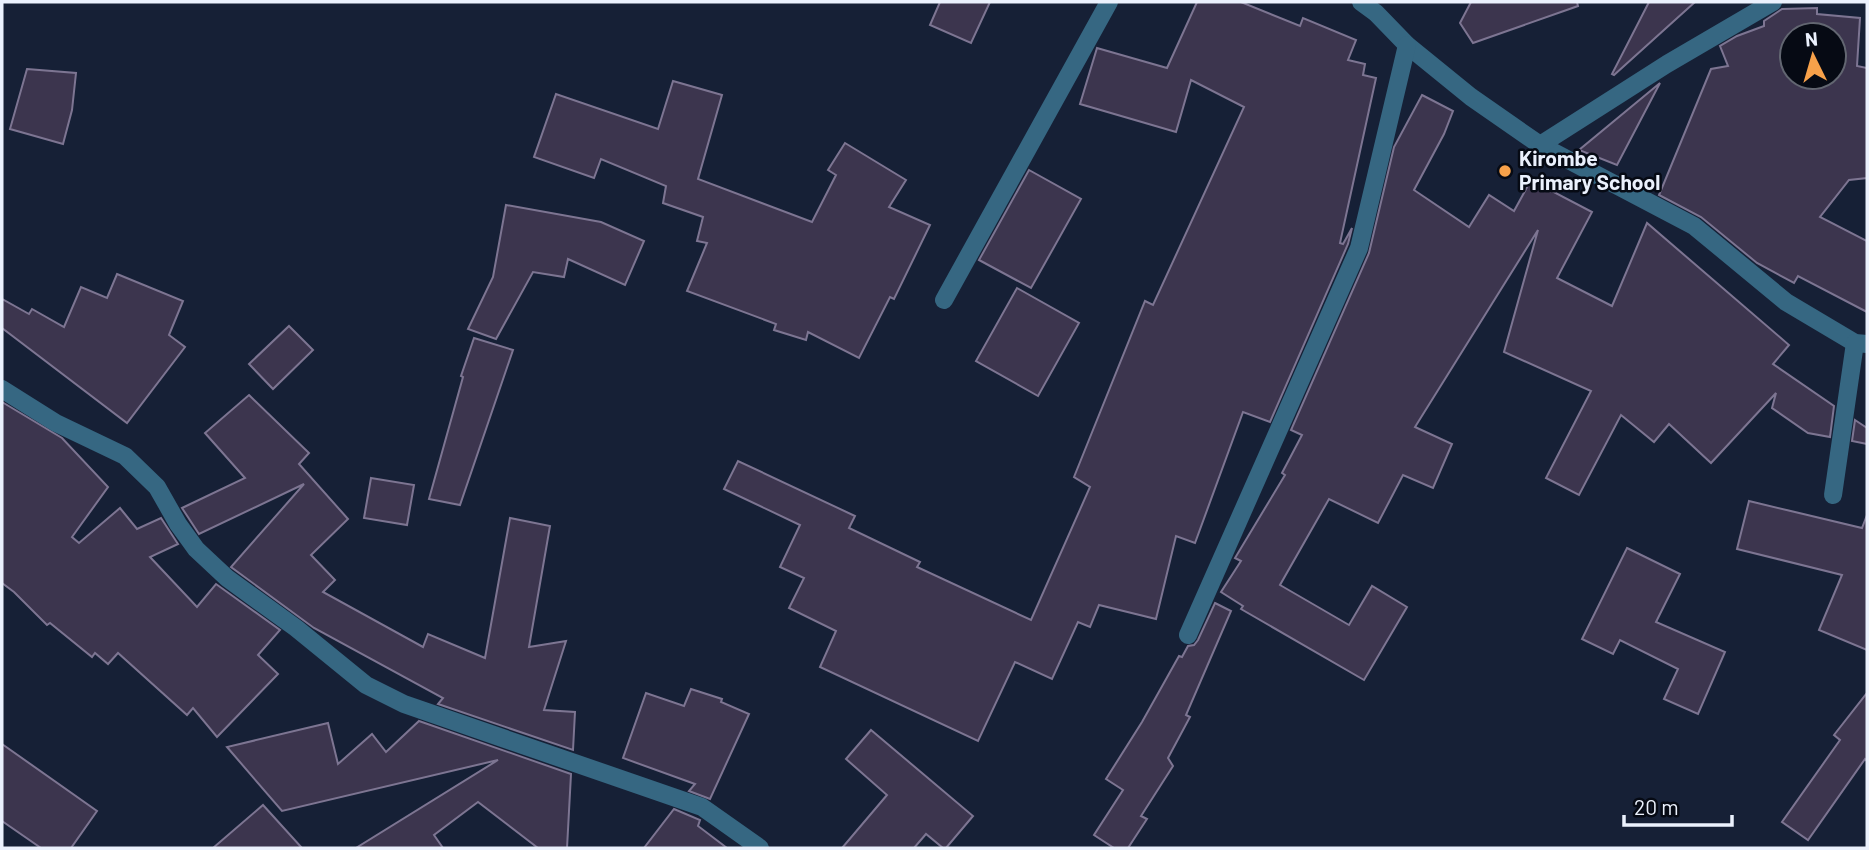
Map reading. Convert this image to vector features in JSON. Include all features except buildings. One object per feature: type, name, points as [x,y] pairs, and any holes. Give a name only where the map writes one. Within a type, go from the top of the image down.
[{"type":"street","points":[[944,300],[1109,2]]},
{"type":"street","points":[[1361,2],[1376,13],[1407,45],[1471,97],[1540,145],[1694,226],[1786,302],[1861,344],[1833,495]]},
{"type":"street","points":[[1540,145],[1667,64],[1773,2]]},
{"type":"street","points":[[1188,635],[1359,248],[1407,45]]},
{"type":"street","points":[[2,389],[55,424],[125,456],[157,487],[196,549],[227,578],[296,628],[366,685],[404,704],[702,807],[760,848]]},
{"type":"place","name":"Kirombe Primary School","points":[[1505,171]]}]
